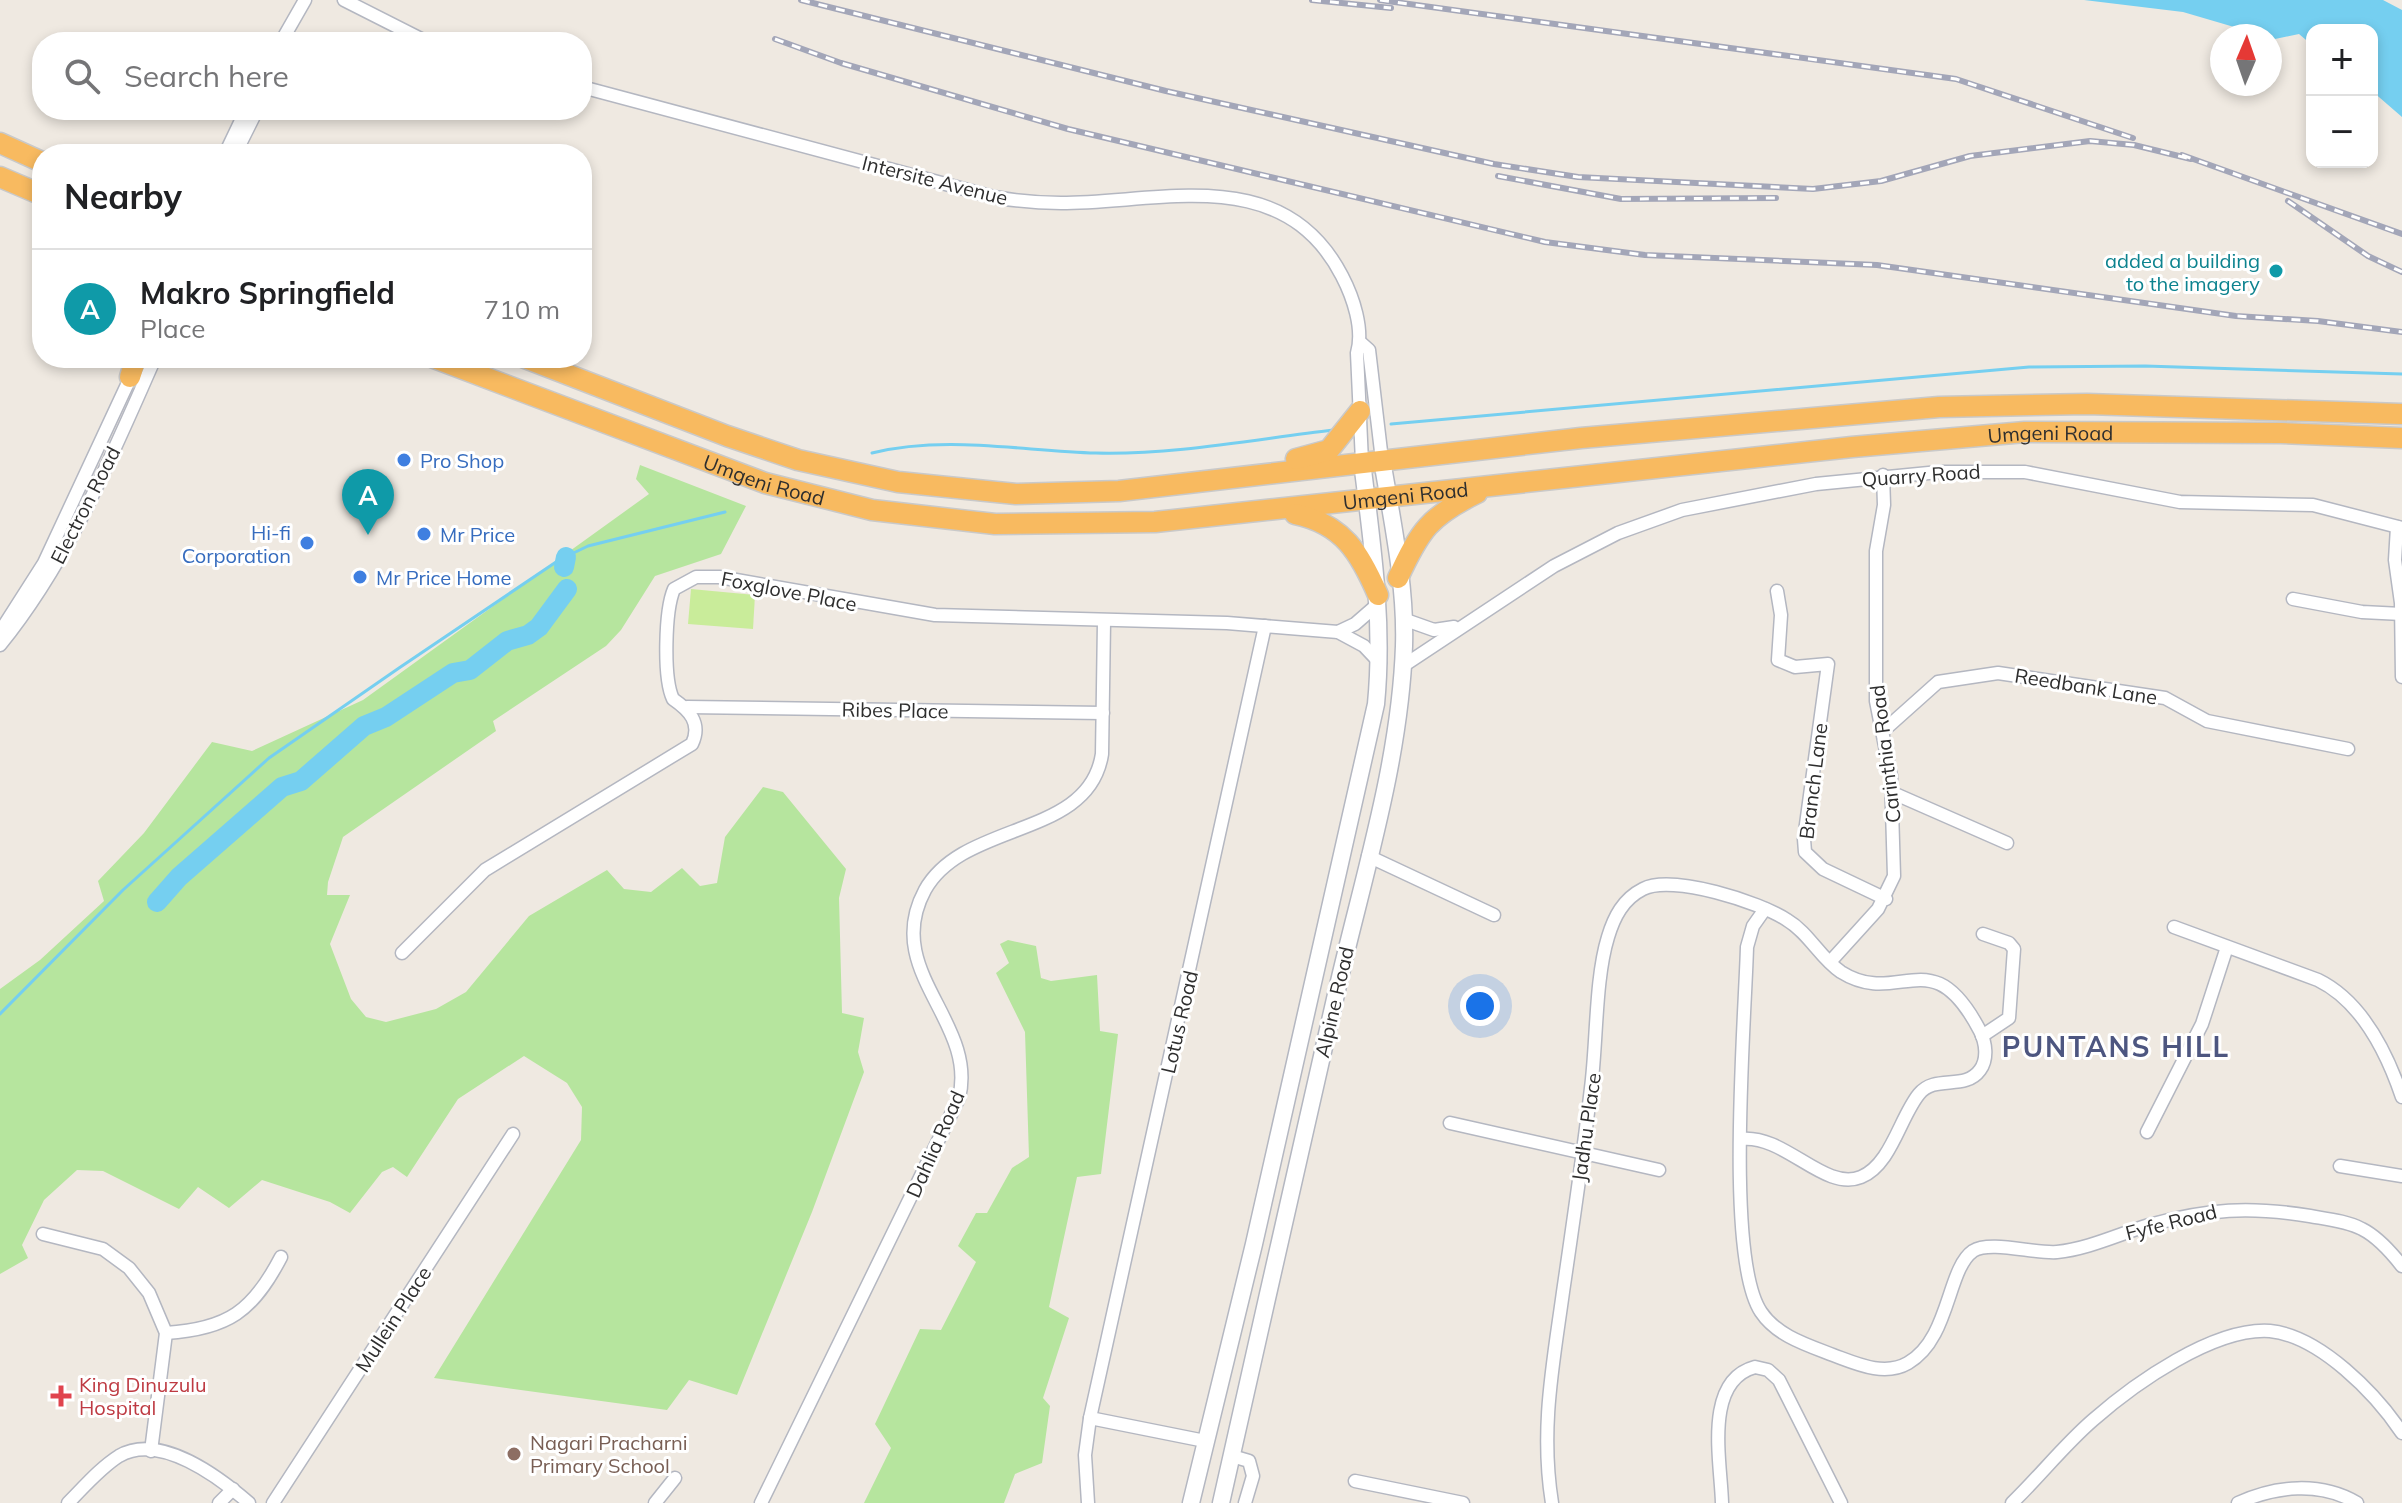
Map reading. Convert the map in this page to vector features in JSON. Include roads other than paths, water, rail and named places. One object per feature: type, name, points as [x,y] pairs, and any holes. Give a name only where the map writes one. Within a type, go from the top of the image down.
[{"type":"highway","points":[[0,143],[32,157]]},
{"type":"highway","points":[[0,177],[32,191]]},
{"type":"highway","name":"Umgeni Road","points":[[460,368],[765,483],[872,510],[995,524],[1071,525],[1278,510],[2025,432],[2281,433],[2402,438]]},
{"type":"highway","name":"Umgeni Road","points":[[551,368],[727,436],[841,471],[956,490],[1016,494],[1119,491],[1596,436],[1939,407],[2087,404],[2402,414]]},
{"type":"highway","points":[[1119,491],[1319,454],[1337,444],[1360,411]]},
{"type":"highway","points":[[1398,578],[1427,523],[1448,506],[1492,486]]},
{"type":"highway","points":[[1278,510],[1317,518],[1347,538],[1359,552],[1378,600]]},
{"type":"main road","name":"Alpine Road","points":[[1221,1503],[1298,1156],[1388,774],[1403,666],[1403,619],[1388,497],[1372,461]]},
{"type":"main road","name":"Alpine Road","points":[[1191,1503],[1365,759],[1380,663],[1378,600],[1367,500],[1372,461]]},
{"type":"main road","points":[[1266,1187],[1284,1155],[1298,1156]]},
{"type":"street","points":[[287,32],[305,0]]},
{"type":"street","points":[[344,0],[407,32]]},
{"type":"street","name":"Intersite Avenue","points":[[592,90],[994,197],[1062,203],[1202,194],[1247,200],[1280,215],[1328,252],[1348,288],[1360,342],[1357,353],[1360,411],[1372,461]]},
{"type":"street","points":[[230,144],[241,120]]},
{"type":"street","points":[[240,144],[252,120]]},
{"type":"street","name":"Intersite Avenue","points":[[1360,342],[1369,350],[1372,461]]},
{"type":"street","name":"Electron Road","points":[[0,632],[44,563],[133,368]]},
{"type":"street","name":"Electron Road","points":[[0,645],[48,576],[84,511],[150,368]]},
{"type":"street","name":"Quarry Road","points":[[1403,666],[1568,559],[1653,519],[1717,501],[1883,475],[1970,470],[2040,473],[2180,502],[2313,505],[2400,527]]},
{"type":"street","name":"Carinthia Road","points":[[1830,962],[1886,899],[1895,862],[1893,793],[1877,709],[1876,551],[1884,505],[1883,475]]},
{"type":"street","points":[[2400,527],[2395,560],[2402,614],[2402,677]]},
{"type":"street","name":"Foxglove Place","points":[[402,953],[473,879],[494,863],[685,752],[696,732],[687,707],[673,699],[670,692],[669,608],[674,589],[696,577],[719,577],[915,613],[1265,626],[1338,632],[1364,646],[1380,663]]},
{"type":"street","name":"Branch Lane","points":[[1777,591],[1781,615],[1778,660],[1795,667],[1828,664],[1804,839],[1805,852],[1835,876],[1886,899]]},
{"type":"street","points":[[2293,599],[2362,612],[2402,614]]},
{"type":"street","points":[[1338,632],[1355,624],[1378,600]]},
{"type":"street","name":"Quarry Road","points":[[1403,619],[1442,631],[1465,623]]},
{"type":"street","name":"Dahlia Road","points":[[761,1503],[959,1098],[963,1084],[960,1055],[918,967],[914,950],[915,922],[924,893],[940,870],[964,851],[1069,807],[1088,791],[1101,763],[1104,622]]},
{"type":"street","name":"Lotus Road","points":[[1088,1503],[1085,1455],[1090,1418],[1265,626]]},
{"type":"street","name":"Reedbank Lane","points":[[1882,732],[1938,682],[1998,673],[2165,698],[2207,721],[2348,749]]},
{"type":"street","name":"Ribes Place","points":[[687,707],[1103,713]]},
{"type":"street","points":[[1893,793],[2007,843]]},
{"type":"street","points":[[1368,856],[1494,915]]},
{"type":"street","name":"Jadhu Place","points":[[1552,1503],[1545,1430],[1583,1155],[1604,956],[1617,912],[1638,891],[1663,884],[1744,900],[1803,933],[1830,962],[1859,980],[1941,982],[1953,991],[1982,1036]]},
{"type":"street","points":[[1765,909],[1753,926],[1747,947],[1741,1139],[1763,1139],[1834,1177],[1850,1180],[1864,1176],[1878,1163],[1921,1091],[1935,1083],[1965,1081],[1979,1072],[1985,1055],[1982,1036],[2009,1018],[2014,949],[2009,943],[1983,934]]},
{"type":"street","points":[[2174,927],[2318,980],[2337,991],[2375,1037],[2402,1097]]},
{"type":"street","points":[[2147,1132],[2202,1024],[2227,947]]},
{"type":"street","points":[[1450,1123],[1659,1170]]},
{"type":"street","name":"Mullein Place","points":[[273,1503],[513,1134]]},
{"type":"street","name":"Fyfe Road","points":[[1741,1139],[1742,1226],[1751,1289],[1768,1321],[1788,1337],[1875,1368],[1906,1364],[1934,1334],[1943,1318],[1962,1263],[1975,1250],[1990,1247],[2057,1252],[2201,1212],[2245,1208],[2332,1220],[2363,1229],[2402,1266]]},
{"type":"street","points":[[2340,1166],[2402,1176]]},
{"type":"street","points":[[43,1234],[84,1242],[117,1258],[149,1293],[166,1333],[151,1451]]},
{"type":"street","points":[[166,1333],[208,1327],[241,1313],[265,1288],[281,1257]]},
{"type":"street","points":[[2012,1503],[2117,1400],[2195,1352],[2241,1335],[2270,1331],[2310,1347],[2364,1385],[2402,1433]]},
{"type":"street","points":[[1722,1503],[1721,1410],[1724,1393],[1732,1380],[1745,1370],[1768,1370],[1779,1380],[1841,1503]]},
{"type":"street","points":[[1090,1418],[1205,1441]]},
{"type":"street","points":[[68,1503],[121,1455],[151,1451],[203,1467],[249,1503]]},
{"type":"street","points":[[1232,1456],[1249,1461],[1253,1476],[1245,1503]]},
{"type":"street","points":[[655,1503],[675,1478]]},
{"type":"street","points":[[1355,1481],[1463,1503]]},
{"type":"street","points":[[2238,1503],[2278,1489],[2299,1488],[2333,1492],[2357,1503]]},
{"type":"street","points":[[219,1503],[233,1489]]},
{"type":"water","points":[[2084,0],[2383,0],[2402,10],[2402,117],[2378,96],[2378,24],[2306,24],[2306,40],[2299,34],[2282,38],[2282,24],[2224,24],[2183,12]]},
{"type":"waterway","points":[[1391,424],[2029,367],[2145,366],[2402,374]]},
{"type":"waterway","points":[[872,453],[927,445],[1096,453],[1155,452],[1333,430]]},
{"type":"waterway","points":[[0,1014],[123,890],[269,758],[559,560],[588,546],[725,512]]},
{"type":"waterway","points":[[564,567],[566,557]]},
{"type":"waterway","points":[[157,902],[179,877],[282,787],[301,781],[364,726],[386,717],[453,673],[470,670],[507,641],[528,635],[539,627],[567,589]]},
{"type":"railway","points":[[801,0],[1166,91],[1494,164],[1578,177],[1813,189],[1881,181],[1970,156],[2090,141],[2134,145],[2191,159]]},
{"type":"railway","points":[[1312,0],[1391,8]]},
{"type":"railway","points":[[1380,0],[1956,79],[2133,138]]},
{"type":"railway","points":[[775,39],[841,63],[1068,129],[1545,242],[1645,255],[1877,265],[2236,316],[2318,321],[2402,332]]},
{"type":"railway","points":[[2182,155],[2402,234]]},
{"type":"railway","points":[[1498,176],[1621,199],[1776,198]]},
{"type":"railway","points":[[2288,201],[2368,256],[2402,272]]},
{"type":"place","name":"added a building to the imagery","points":[[2276,271]]},
{"type":"place","name":"Pro Shop","points":[[404,460]]},
{"type":"place","name":"Mr Price","points":[[424,534]]},
{"type":"place","name":"Makro Springfield","points":[[368,535]]},
{"type":"place","name":"Hi-fi Corporation","points":[[307,543]]},
{"type":"place","name":"Mr Price Home","points":[[360,577]]},
{"type":"place","name":"King Dinuzulu Hospital","points":[[61,1396]]},
{"type":"place","name":"Nagari Pracharni Primary School","points":[[514,1454]]},
{"type":"district","name":"PUNTANS HILL","points":[[2116,1046]]}]
